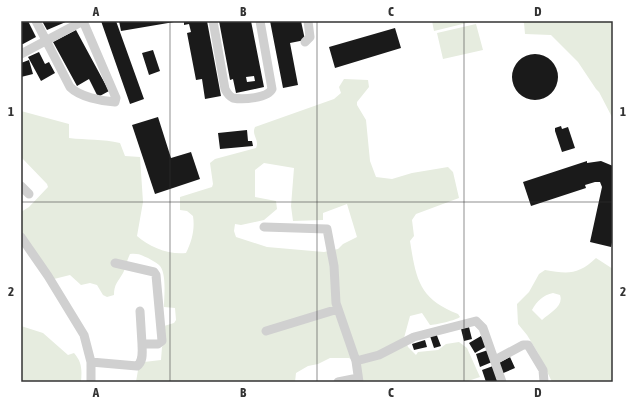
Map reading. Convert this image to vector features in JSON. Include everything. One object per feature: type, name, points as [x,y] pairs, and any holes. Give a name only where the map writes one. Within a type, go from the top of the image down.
[{"type":"street","points":[[21,54],[45,41],[83,21],[116,100],[114,102],[94,98],[76,92],[70,88],[45,41],[36,21]]},
{"type":"street","points":[[213,21],[227,92],[235,98],[265,97],[271,92],[272,86],[260,21]]},
{"type":"street","points":[[305,42],[310,37],[308,21]]},
{"type":"street","points":[[21,186],[29,194]]},
{"type":"street","points":[[264,226],[327,229],[334,266],[335,296],[356,361],[358,380],[338,382]]},
{"type":"street","points":[[21,237],[48,276],[84,335],[91,362],[91,382]]},
{"type":"street","points":[[115,263],[154,272],[158,279],[162,341],[158,344],[142,344]]},
{"type":"street","points":[[266,330],[338,309]]},
{"type":"street","points":[[91,362],[138,366],[140,364],[142,359],[140,311]]},
{"type":"street","points":[[356,361],[379,355],[414,337],[478,321],[483,328],[502,382]]},
{"type":"street","points":[[495,360],[523,345],[528,345],[543,370],[544,382]]},
{"type":"shaded area","points":[[432,21],[475,21],[434,31]]},
{"type":"shaded area","points":[[520,21],[613,21],[613,119],[599,92],[578,62],[551,35],[525,34],[524,23]]},
{"type":"shaded area","points":[[476,24],[483,50],[443,59],[437,33]]},
{"type":"shaded area","points":[[344,79],[368,80],[369,87],[357,102],[357,105],[366,120],[370,161],[376,177],[392,179],[412,173],[448,167],[453,172],[459,198],[416,214],[412,220],[414,236],[410,241],[418,277],[427,294],[435,302],[458,314],[460,317],[455,320],[430,325],[422,313],[410,316],[404,338],[408,347],[416,355],[418,352],[438,350],[446,344],[459,342],[467,348],[480,377],[465,382],[362,382],[358,363],[349,358],[330,358],[318,364],[308,366],[296,373],[295,382],[136,382],[138,370],[144,362],[161,360],[162,347],[164,344],[164,326],[174,323],[176,320],[175,308],[164,307],[162,268],[148,258],[137,254],[130,254],[124,271],[114,291],[114,295],[107,297],[103,295],[97,285],[90,283],[81,285],[70,275],[54,279],[29,244],[21,248],[21,212],[29,207],[48,187],[47,184],[21,157],[21,111],[69,124],[69,138],[120,143],[125,156],[140,157],[143,202],[137,236],[153,247],[173,253],[186,253],[190,244],[194,221],[193,216],[187,211],[180,210],[180,197],[212,187],[213,184],[210,163],[215,159],[256,148],[257,142],[254,133],[255,127],[334,99],[341,93],[339,87]],"holes":[[[264,163],[294,168],[291,206],[293,221],[323,220],[323,213],[347,204],[357,237],[343,244],[338,249],[324,252],[267,247],[236,237],[234,231],[235,224],[241,225],[264,220],[277,209],[276,201],[255,197],[255,170]]]},
{"type":"shaded area","points":[[596,258],[613,269],[613,382],[552,382],[538,353],[518,324],[517,304],[529,292],[539,274],[545,270],[572,272],[584,268]],"holes":[[[553,293],[560,295],[561,299],[558,306],[542,320],[532,310],[538,301],[546,295]]]},
{"type":"shaded area","points":[[21,326],[43,333],[68,355],[74,353],[81,366],[81,382],[21,382]]},
{"type":"building","points":[[21,21],[28,21],[36,37],[23,44],[21,44]]},
{"type":"building","points":[[42,21],[68,21],[47,30]]},
{"type":"building","points":[[101,21],[116,21],[144,99],[130,104]]},
{"type":"building","points":[[119,21],[174,21],[174,22],[121,31]]},
{"type":"building","points":[[184,21],[207,21],[221,96],[205,99],[202,79],[196,80],[187,33],[191,32],[189,24],[184,25]]},
{"type":"building","points":[[219,21],[251,21],[264,87],[236,93],[233,79],[230,80]],"holes":[[[254,76],[255,81],[247,82],[246,77]]]},
{"type":"building","points":[[270,21],[301,21],[305,40],[290,43],[298,85],[283,88]]},
{"type":"building","points":[[395,28],[401,48],[335,68],[329,47]]},
{"type":"building","points":[[76,30],[109,91],[98,97],[89,79],[77,86],[53,42]]},
{"type":"building","points":[[153,50],[160,71],[149,75],[142,53]]},
{"type":"building","points":[[39,52],[45,64],[49,62],[55,73],[41,81],[28,57]]},
{"type":"building","points":[[530,54],[540,54],[548,58],[554,64],[558,72],[558,82],[554,90],[548,96],[540,100],[530,100],[522,96],[516,90],[512,82],[512,72],[516,64],[522,58]]},
{"type":"building","points":[[29,60],[33,74],[21,77],[21,63]]},
{"type":"building","points":[[158,117],[171,158],[191,152],[200,179],[155,194],[132,125]]},
{"type":"building","points":[[561,126],[562,129],[568,127],[575,148],[562,152],[555,131],[555,128]]},
{"type":"building","points":[[247,130],[248,141],[252,141],[253,146],[220,149],[218,133]]},
{"type":"building","points":[[587,161],[587,163],[601,161],[613,166],[613,238],[611,247],[590,242],[602,187],[600,182],[585,185],[586,188],[531,206],[523,182]]},
{"type":"building","points":[[469,327],[472,339],[464,341],[461,329]]},
{"type":"building","points":[[436,333],[441,346],[434,348],[430,336]]},
{"type":"building","points":[[481,336],[487,346],[475,353],[469,343]]},
{"type":"building","points":[[425,340],[427,347],[414,350],[412,344]]},
{"type":"building","points":[[488,350],[492,362],[480,367],[476,354]]},
{"type":"building","points":[[510,357],[515,368],[501,374],[497,364]]},
{"type":"building","points":[[493,366],[499,381],[486,382],[482,370]]}]
